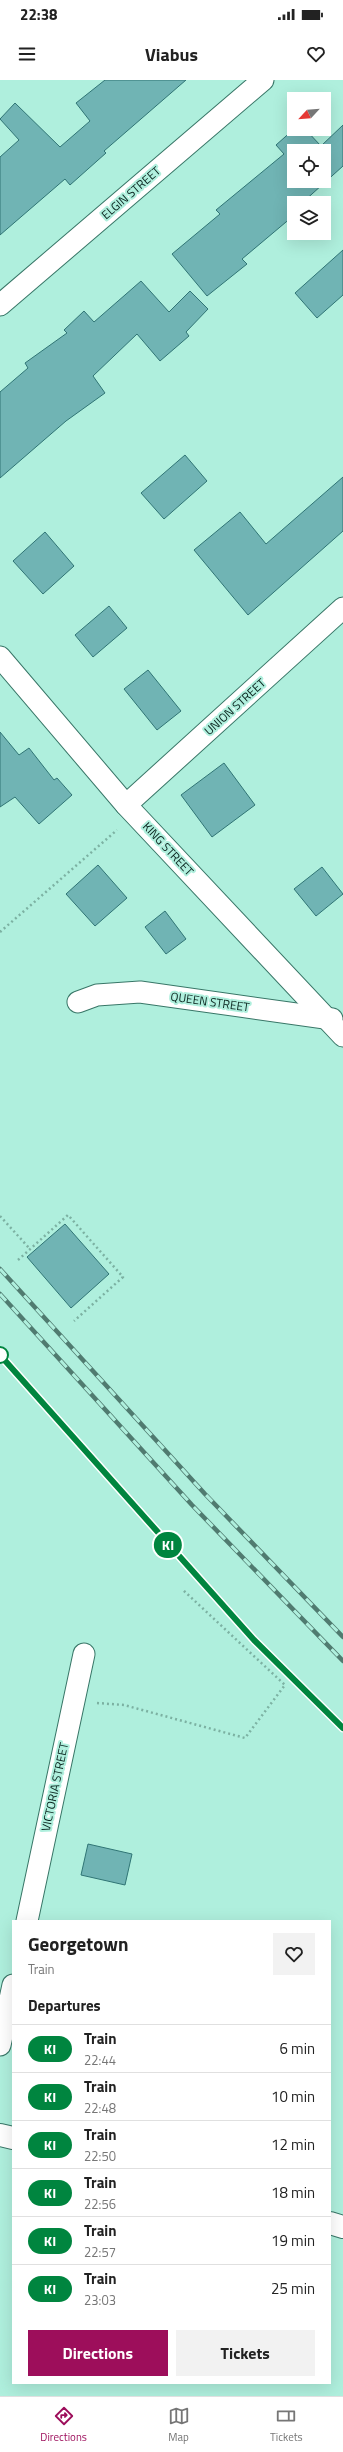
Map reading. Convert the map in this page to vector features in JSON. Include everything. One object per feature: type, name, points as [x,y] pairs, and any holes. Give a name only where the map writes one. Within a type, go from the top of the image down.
[{"type":"street","name":"ELGIN STREET","points":[[0,305],[263,80]]},
{"type":"street","name":"UNION STREET","points":[[126,805],[343,608]]},
{"type":"street","name":"KING STREET","points":[[0,657],[126,805],[336,1020],[343,1036]]},
{"type":"street","name":"QUEEN STREET","points":[[78,1002],[97,995],[140,992],[336,1020]]},
{"type":"street","name":"VICTORIA STREET","points":[[27,1920],[84,1654]]},
{"type":"street","points":[[0,2045],[12,1990]]},
{"type":"street","points":[[0,2135],[12,2138]]},
{"type":"street","points":[[331,2223],[343,2227]]},
{"type":"path","points":[[0,932],[117,829],[126,805]]},
{"type":"path","points":[[0,1216],[30,1249]]},
{"type":"path","points":[[18,1260],[68,1216],[123,1277],[74,1321]]},
{"type":"path","points":[[74,1701],[124,1705],[245,1738],[285,1685],[183,1590]]},
{"type":"building","points":[[105,80],[186,80],[104,151],[106,153],[70,185],[65,179],[0,235],[0,157],[19,140],[0,119],[15,103],[60,147],[90,121],[76,103]]},
{"type":"building","points":[[343,125],[343,166],[331,177],[331,144],[323,144]]},
{"type":"building","points":[[287,135],[312,136],[319,144],[287,144],[287,188],[319,188],[310,196],[287,196],[287,221],[242,259],[247,264],[207,296],[172,254],[220,214],[216,210],[284,154],[276,145]]},
{"type":"building","points":[[343,250],[343,295],[317,318],[295,293]]},
{"type":"building","points":[[141,281],[169,312],[190,291],[208,309],[186,332],[189,336],[160,361],[137,334],[93,376],[105,393],[66,421],[0,478],[0,392],[28,368],[25,363],[67,333],[64,330],[84,311],[94,322]]},
{"type":"building","points":[[185,455],[207,481],[164,519],[141,493]]},
{"type":"building","points":[[343,477],[343,531],[248,615],[194,550],[240,512],[266,544]]},
{"type":"building","points":[[45,532],[74,566],[43,594],[13,561]]},
{"type":"building","points":[[109,606],[127,628],[93,657],[75,635]]},
{"type":"building","points":[[148,670],[181,711],[157,730],[124,689]]},
{"type":"building","points":[[0,732],[19,755],[29,748],[54,780],[57,778],[72,795],[39,824],[15,797],[0,807]]},
{"type":"building","points":[[224,763],[255,805],[212,837],[181,795]]},
{"type":"building","points":[[98,865],[127,898],[95,926],[66,894]]},
{"type":"building","points":[[322,867],[343,894],[316,916],[294,889]]},
{"type":"building","points":[[165,911],[186,939],[166,954],[145,927]]},
{"type":"building","points":[[65,1224],[109,1274],[71,1308],[27,1257]]},
{"type":"building","points":[[88,1844],[132,1854],[125,1885],[81,1875]]},
{"type":"railway","points":[[0,1269],[205,1494],[343,1637]]},
{"type":"railway","points":[[0,1294],[192,1505],[343,1661]]},
{"type":"railway","points":[[0,1355],[254,1640],[343,1728]]},
{"type":"train","name":"KI","points":[[0,1355],[254,1640],[291,1679],[343,1728]]}]
